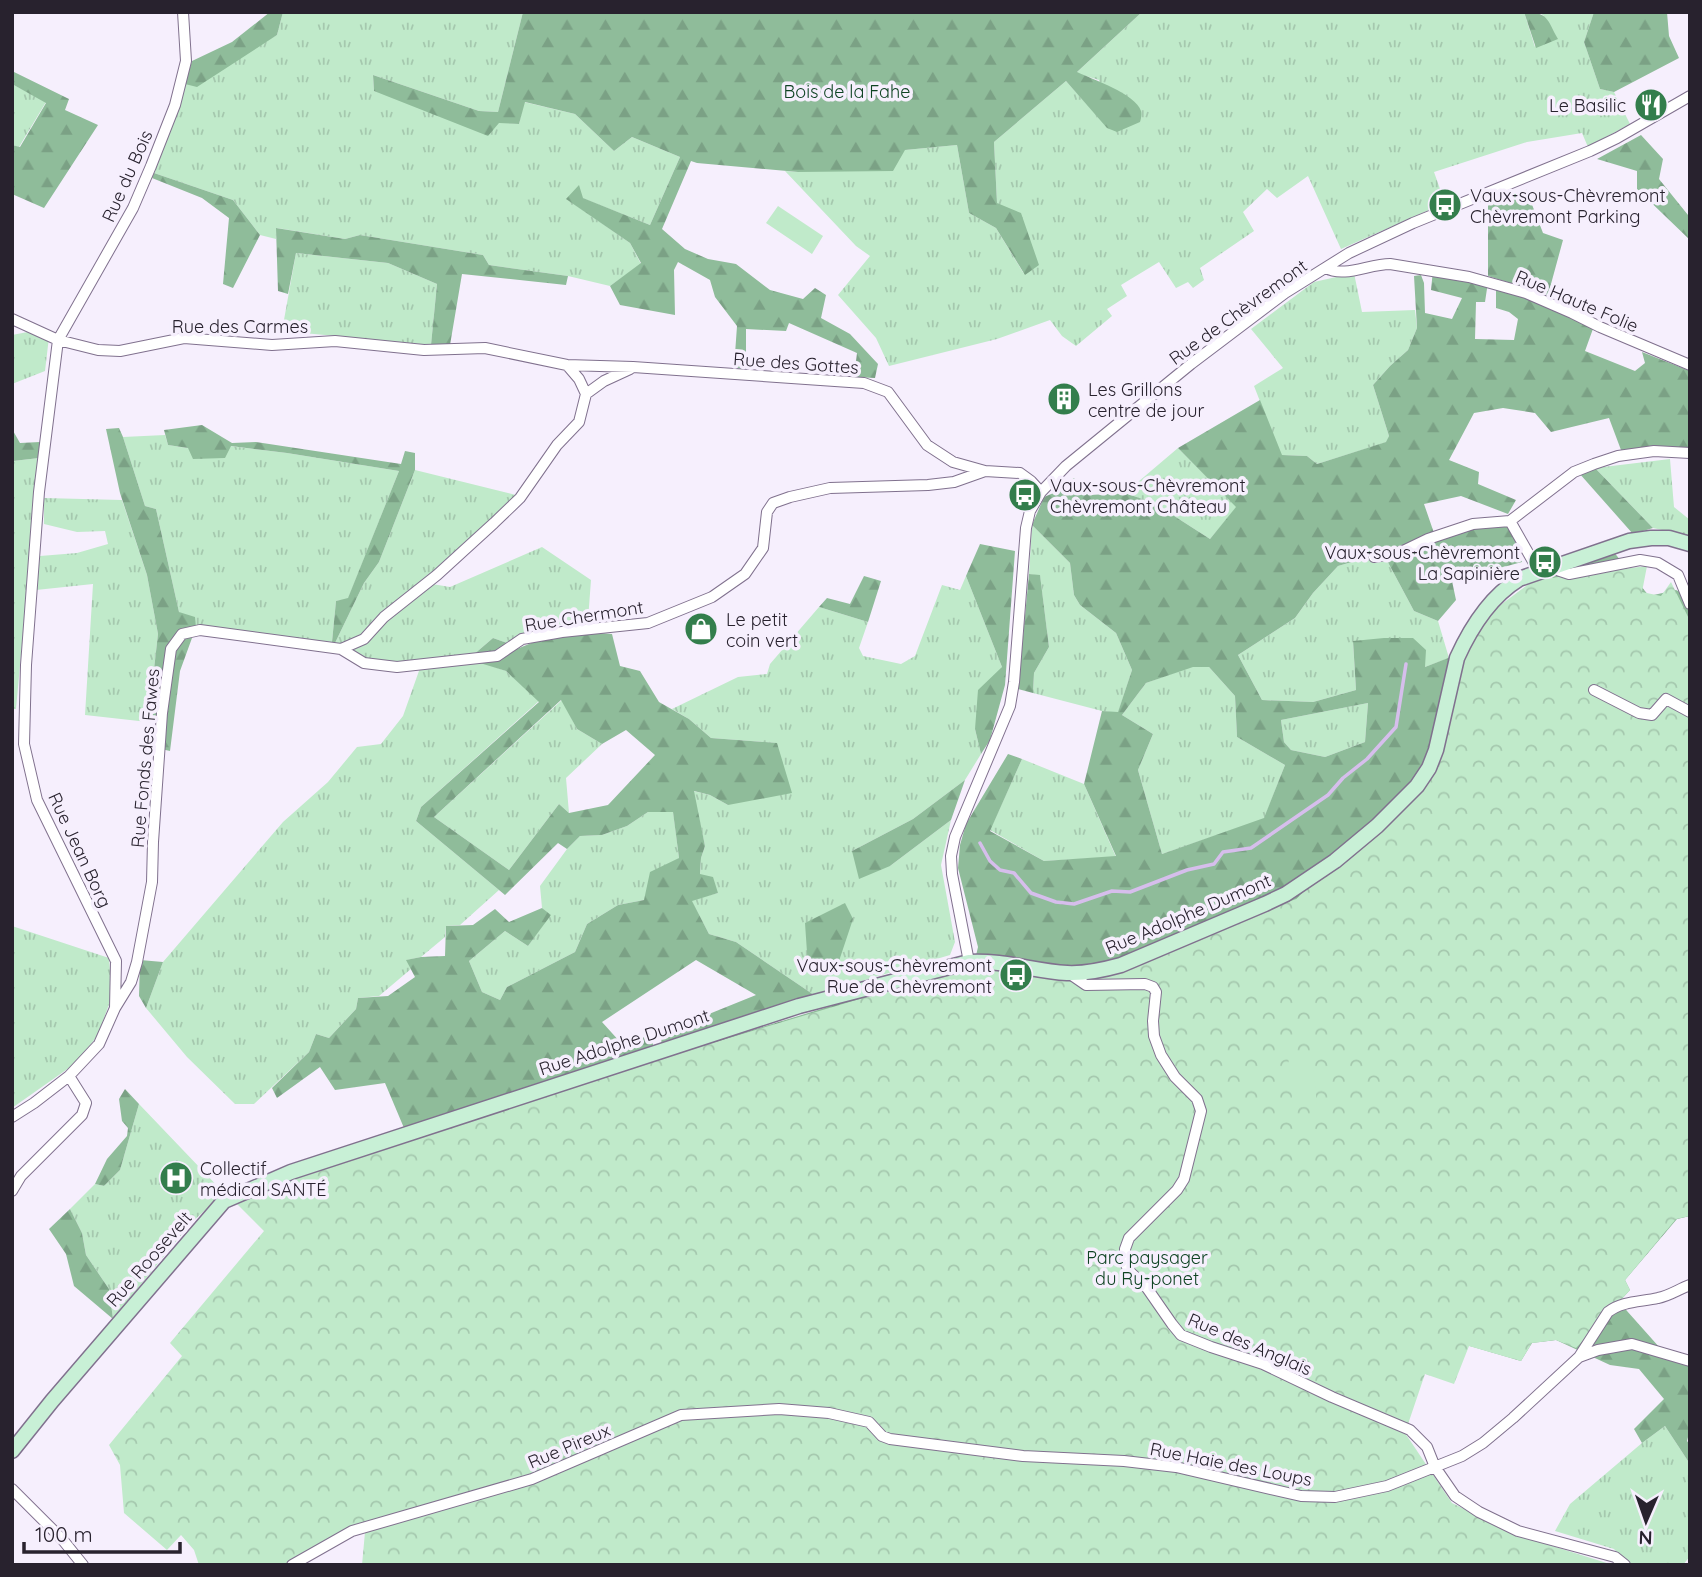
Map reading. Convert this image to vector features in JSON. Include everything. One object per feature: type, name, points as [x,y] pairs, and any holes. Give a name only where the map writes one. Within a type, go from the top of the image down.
[{"type":"main road","name":"Rue Adolphe Dumont","points":[[396,1137],[799,1006],[969,962],[1007,963],[1069,973],[1093,972],[1121,965],[1265,904],[1286,894],[1335,861],[1377,826],[1417,786],[1429,768],[1436,750],[1457,658],[1476,622],[1502,589],[1519,579],[1629,541],[1669,538],[1690,544]]},
{"type":"main road","name":"Rue Roosevelt","points":[[12,1451],[224,1201],[291,1172],[396,1137]]},
{"type":"street","name":"Rue du Bois","points":[[58,340],[133,208],[175,105],[186,61],[183,12]]},
{"type":"street","name":"Rue de Chèvremont","points":[[969,962],[951,874],[951,856],[955,836],[1010,706],[1026,528],[1030,510],[1041,492],[1066,466],[1191,364],[1285,293],[1349,253],[1413,223],[1590,151],[1690,96]]},
{"type":"street","name":"Rue Haute Folie","points":[[1326,268],[1341,272],[1390,264],[1469,277],[1526,293],[1690,365]]},
{"type":"street","name":"Rue des Carmes","points":[[12,319],[58,340],[109,351],[184,338],[272,345],[335,341],[424,350]]},
{"type":"street","name":"Rue Jean Borg","points":[[12,1117],[69,1076],[99,1044],[115,1008],[116,961],[37,800],[24,744],[26,665],[39,492],[58,340]]},
{"type":"street","name":"Rue des Gottes","points":[[424,350],[485,348],[567,365],[864,383],[888,392],[927,444],[953,462],[985,471],[1020,473],[1041,492]]},
{"type":"street","points":[[341,649],[364,639],[384,617],[437,575],[520,498],[557,445],[579,422],[586,394],[579,379],[567,365]]},
{"type":"street","name":"Rue des Gottes","points":[[586,394],[604,381],[634,367]]},
{"type":"street","points":[[1374,557],[1401,552],[1473,524],[1510,521],[1574,472],[1618,456],[1654,451],[1690,453]]},
{"type":"street","name":"Rue Chermont","points":[[341,649],[364,663],[397,667],[497,656],[522,639],[648,623],[712,597],[745,574],[763,548],[767,512],[773,503],[790,496],[830,488],[928,485],[954,481],[985,471]]},
{"type":"street","points":[[1510,521],[1545,570]]},
{"type":"street","name":"Rue Adolphe Dumont","points":[[1545,570],[1569,574],[1640,560],[1658,563],[1678,575],[1690,604]]},
{"type":"street","name":"Rue Fonds des Fawes","points":[[115,1008],[131,982],[137,962],[152,882],[162,713],[172,649],[182,634],[200,630],[341,649]]},
{"type":"street","points":[[1594,690],[1639,713],[1652,715],[1666,699],[1690,712]]},
{"type":"street","points":[[116,961],[137,962]]},
{"type":"street","name":"Rue des Anglais","points":[[1069,973],[1086,985],[1146,984],[1153,987],[1156,992],[1154,1036],[1161,1055],[1175,1077],[1197,1099],[1201,1111],[1184,1178],[1177,1190],[1129,1238],[1125,1249],[1128,1270],[1147,1288],[1181,1335],[1263,1364],[1410,1430],[1427,1447],[1435,1467]]},
{"type":"street","points":[[12,1191],[34,1162],[82,1115],[86,1103],[69,1076]]},
{"type":"street","name":"Rue Haie des Loups","points":[[869,1422],[881,1436],[890,1439],[1023,1456],[1124,1461],[1176,1467],[1301,1496],[1335,1497],[1387,1486],[1462,1456],[1483,1443],[1513,1418],[1579,1356],[1614,1307],[1661,1297],[1690,1285]]},
{"type":"street","points":[[1579,1356],[1632,1344],[1690,1361]]},
{"type":"street","name":"Rue Pireux","points":[[292,1565],[352,1531],[533,1479],[681,1415],[779,1409],[829,1413],[869,1422]]},
{"type":"street","points":[[1435,1467],[1455,1496],[1479,1512],[1518,1531],[1615,1557],[1625,1565]]},
{"type":"street","points":[[12,1489],[62,1539],[83,1565]]},
{"type":"green space","points":[[270,12],[283,12],[277,35],[197,87],[185,84],[192,61],[232,42]]},
{"type":"green space","points":[[283,12],[523,12],[498,112],[479,111],[373,75],[374,91],[499,122],[519,124],[524,102],[575,114],[614,151],[632,137],[680,157],[650,225],[582,198],[567,199],[630,243],[641,264],[610,286],[568,276],[489,265],[483,255],[360,235],[345,239],[277,228],[276,239],[260,235],[233,200],[154,173],[185,84],[277,35]]},
{"type":"green space","name":"Bois de la Fahe","points":[[523,12],[1142,12],[1077,72],[1131,99],[1141,111],[1141,118],[1140,122],[1117,132],[1107,128],[1066,81],[994,142],[997,203],[1021,213],[1039,265],[1025,275],[996,228],[969,213],[957,145],[905,150],[893,171],[798,172],[691,161],[662,229],[685,249],[708,259],[736,264],[770,290],[803,299],[815,288],[826,295],[821,318],[850,334],[878,364],[875,378],[854,377],[857,353],[789,323],[786,331],[746,329],[746,369],[734,368],[737,326],[715,297],[710,280],[678,262],[674,270],[675,315],[620,305],[610,286],[641,263],[630,243],[566,199],[579,185],[583,198],[650,225],[680,157],[632,137],[614,151],[575,114],[525,102],[519,124],[499,123],[488,136],[374,91],[373,75],[479,111],[498,112]]},
{"type":"green space","points":[[1142,12],[1524,12],[1535,47],[1544,16],[1539,12],[1594,12],[1584,42],[1600,89],[1614,92],[1630,124],[1588,147],[1582,133],[1527,142],[1434,172],[1445,203],[1341,249],[1308,176],[1277,198],[1267,189],[1243,212],[1254,231],[1200,268],[1204,280],[1193,288],[1188,282],[1176,288],[1159,262],[1121,285],[1127,296],[1107,309],[1112,316],[1076,346],[1062,336],[1050,320],[997,339],[889,366],[876,338],[838,295],[870,256],[856,246],[785,171],[798,172],[905,150],[957,145],[969,213],[996,228],[1024,274],[997,203],[994,142],[1066,81],[1108,128],[1099,80],[1076,73]]},
{"type":"green space","points":[[1524,12],[1532,12],[1546,18],[1558,39],[1536,48]]},
{"type":"green space","points":[[1594,12],[1667,12],[1669,36],[1679,58],[1614,92],[1600,89],[1584,42]]},
{"type":"green space","points":[[12,71],[69,99],[65,110],[98,125],[44,208],[12,194],[12,145],[20,147],[46,103],[12,84]]},
{"type":"green space","points":[[12,84],[46,102],[19,147],[12,145]]},
{"type":"green space","points":[[1641,135],[1663,159],[1659,179],[1690,215],[1690,240],[1637,189],[1637,171],[1597,159]]},
{"type":"green space","points":[[154,173],[233,200],[260,235],[233,288],[223,284],[229,218],[202,198],[152,178]]},
{"type":"green space","points":[[1526,189],[1543,233],[1563,240],[1548,295],[1488,276],[1488,205]]},
{"type":"green space","points":[[778,206],[823,236],[812,254],[766,223]]},
{"type":"green space","points":[[276,228],[345,239],[360,235],[483,255],[489,265],[568,276],[566,285],[462,274],[450,345],[431,345],[437,284],[388,263],[296,253],[288,294],[278,291]]},
{"type":"green space","points":[[296,253],[388,263],[437,284],[431,345],[282,331]]},
{"type":"green space","points":[[1433,270],[1488,282],[1485,302],[1476,302],[1475,339],[1514,340],[1518,319],[1509,312],[1496,308],[1496,285],[1594,326],[1585,351],[1635,371],[1645,363],[1642,352],[1690,371],[1690,447],[1621,450],[1609,418],[1551,432],[1535,413],[1503,408],[1474,413],[1449,460],[1479,472],[1478,484],[1516,500],[1508,514],[1461,496],[1424,504],[1434,533],[1476,522],[1510,526],[1522,562],[1452,581],[1456,600],[1438,621],[1414,611],[1383,553],[1338,566],[1295,618],[1238,655],[1262,700],[1313,702],[1356,690],[1353,641],[1413,638],[1426,650],[1425,667],[1466,651],[1534,580],[1613,551],[1649,596],[1676,590],[1690,597],[1690,1216],[1677,1219],[1625,1280],[1630,1290],[1619,1302],[1660,1348],[1690,1361],[1690,1429],[1687,1441],[1690,1445],[1690,1464],[1665,1426],[1642,1443],[1634,1429],[1664,1399],[1639,1369],[1610,1365],[1556,1340],[1532,1343],[1521,1361],[575,1084],[974,964],[978,947],[958,868],[960,845],[966,824],[1008,754],[1022,759],[990,831],[1044,861],[1116,856],[1084,784],[1102,711],[1118,712],[1132,670],[1116,633],[1080,605],[1074,595],[1070,563],[1032,525],[1044,497],[1056,492],[1074,478],[1090,495],[1125,493],[1154,503],[1210,539],[1236,507],[1178,448],[1260,400],[1282,455],[1307,456],[1317,464],[1386,442],[1389,436],[1373,385],[1408,350],[1417,328],[1414,276],[1421,275],[1424,283],[1425,313],[1452,319],[1462,298],[1431,290]],"holes":[[[1193,667],[1209,667],[1235,696],[1237,737],[1285,765],[1264,818],[1162,854],[1138,770],[1153,734],[1122,715],[1146,683]],[[1368,703],[1365,742],[1325,757],[1291,750],[1284,742],[1281,720]]]},
{"type":"green space","points":[[1354,273],[1362,312],[1415,310],[1417,328],[1408,350],[1373,385],[1389,436],[1387,442],[1317,464],[1307,456],[1281,455],[1254,386],[1283,368],[1251,329],[1314,282]]},
{"type":"green space","points":[[33,331],[49,337],[45,371],[12,384],[12,335]]},
{"type":"green space","points":[[202,425],[232,443],[256,442],[401,464],[405,451],[415,453],[415,470],[379,562],[364,583],[335,643],[332,642],[336,601],[348,598],[399,471],[231,446],[225,458],[193,459],[188,448],[168,445],[164,430]]},
{"type":"green space","points":[[119,428],[145,506],[156,509],[179,612],[195,617],[196,627],[180,671],[170,751],[161,749],[162,724],[148,722],[158,634],[147,575],[120,493],[106,429]]},
{"type":"green space","points":[[12,429],[20,443],[40,442],[39,458],[13,461]]},
{"type":"green space","points":[[165,435],[168,445],[224,458],[230,446],[399,471],[348,599],[336,601],[332,642],[196,627],[179,612],[156,509],[145,506],[123,437]]},
{"type":"green space","points":[[1178,448],[1237,507],[1210,539],[1154,503],[1125,493]]},
{"type":"green space","points":[[12,458],[13,461],[39,458],[16,709],[12,709]]},
{"type":"green space","points":[[1670,459],[1674,507],[1690,520],[1690,536],[1653,528],[1595,468]]},
{"type":"green space","points":[[1595,468],[1653,528],[1633,534],[1579,473]]},
{"type":"green space","points":[[415,470],[516,495],[370,631],[347,643],[335,643],[364,583],[379,562]]},
{"type":"green space","points":[[44,498],[122,500],[147,575],[158,634],[148,722],[85,715],[93,584],[36,590],[40,556],[77,553],[108,544],[105,531],[77,532],[44,524]]},
{"type":"green space","points":[[1032,525],[1070,563],[1074,595],[1080,605],[1116,633],[1132,670],[1118,713],[1033,693],[1034,673],[1049,647],[1040,576],[1029,574]]},
{"type":"green space","points":[[980,544],[1015,551],[1005,685],[990,740],[981,754],[975,729],[978,690],[1002,667],[966,576]]},
{"type":"green space","points":[[542,547],[591,580],[588,620],[540,628],[507,643],[493,638],[472,656],[392,663],[363,659],[353,650],[369,640],[381,625],[432,584],[450,587]]},
{"type":"green space","points":[[1383,553],[1414,611],[1438,621],[1449,658],[1425,667],[1353,642],[1356,690],[1313,702],[1262,700],[1238,655],[1295,618],[1338,566]]},
{"type":"green space","name":"Parc paysager du Ry-ponet","points":[[1647,566],[1642,592],[1661,596],[1671,582],[1690,621],[1690,1216],[1676,1219],[1625,1280],[1630,1290],[1576,1348],[1556,1340],[1532,1343],[1521,1361],[1469,1346],[1454,1384],[1425,1374],[1405,1433],[1452,1503],[1518,1535],[1613,1565],[362,1565],[365,1532],[352,1531],[292,1565],[199,1565],[194,1550],[181,1535],[167,1550],[124,1513],[120,1465],[109,1445],[182,1356],[170,1343],[264,1231],[236,1203],[224,1201],[396,1137],[967,967],[1071,980],[1110,970],[1296,899],[1424,779],[1449,658],[1466,651],[1491,612],[1534,580]]},
{"type":"green space","points":[[1029,574],[1040,575],[1049,647],[1034,673],[1033,693],[1018,689]]},
{"type":"green space","points":[[864,576],[881,581],[868,622],[819,607],[827,598],[850,604]]},
{"type":"green space","points":[[966,576],[1002,667],[975,729],[981,754],[965,780],[913,819],[852,851],[890,866],[951,820],[941,865],[955,942],[950,955],[814,995],[736,942],[709,934],[691,900],[718,893],[700,875],[705,846],[693,791],[710,795],[728,805],[776,743],[711,738],[689,719],[672,709],[738,677],[767,674],[770,664],[819,607],[868,622],[859,648],[863,656],[901,664],[915,656],[942,585],[960,590]]},
{"type":"green space","points":[[587,632],[612,634],[620,666],[640,671],[659,702],[689,719],[711,738],[777,743],[792,793],[728,805],[710,795],[694,791],[705,846],[700,874],[713,877],[718,893],[692,901],[709,934],[736,942],[814,995],[661,1046],[662,1033],[756,995],[696,960],[602,1022],[621,1043],[653,1035],[653,1047],[404,1128],[385,1083],[335,1090],[320,1067],[277,1098],[272,1088],[309,1052],[316,1034],[329,1038],[356,1009],[358,998],[388,996],[415,977],[406,960],[445,956],[446,926],[473,925],[495,909],[509,922],[542,908],[551,915],[528,946],[505,931],[469,961],[482,992],[500,1000],[507,987],[575,952],[587,924],[618,905],[644,900],[650,872],[679,858],[673,812],[648,812],[627,826],[602,835],[580,836],[567,849],[558,843],[505,895],[416,821],[421,807],[539,702],[506,671],[480,663],[472,656],[493,638],[507,643],[512,651],[546,637]],"holes":[[[561,700],[577,729],[602,744],[626,730],[655,755],[608,805],[569,813],[559,804],[509,870],[434,817]]]},
{"type":"green space","points":[[478,661],[506,671],[539,701],[421,807],[416,821],[499,890],[460,925],[446,926],[445,937],[421,957],[407,960],[411,969],[379,996],[358,998],[356,1009],[329,1038],[316,1034],[309,1052],[254,1104],[235,1104],[187,1057],[146,1008],[163,962],[283,822],[328,782],[357,747],[381,744],[403,716],[420,668]]},
{"type":"green space","points":[[1193,666],[1209,667],[1235,696],[1237,737],[1285,765],[1264,819],[1162,854],[1138,770],[1153,734],[1122,715],[1146,683]]},
{"type":"green space","points":[[562,700],[577,729],[602,744],[566,778],[569,813],[559,804],[509,870],[434,817]]},
{"type":"green space","points":[[1368,703],[1365,742],[1325,757],[1291,750],[1284,742],[1281,720]]},
{"type":"green space","points":[[1022,759],[1084,784],[1116,857],[1044,861],[990,830]]},
{"type":"green space","points":[[965,780],[951,820],[890,866],[859,879],[852,851],[913,819]]},
{"type":"green space","points":[[673,811],[679,858],[644,900],[618,905],[587,924],[575,952],[507,987],[500,1000],[482,992],[469,961],[505,931],[528,946],[550,915],[542,908],[540,886],[580,836],[602,835],[627,826],[648,812]]},
{"type":"green space","points":[[845,903],[853,919],[837,967],[825,974],[808,967],[805,923]]},
{"type":"green space","points":[[12,926],[109,958],[112,996],[98,1035],[76,1063],[12,1108]]},
{"type":"green space","points":[[140,960],[163,962],[146,1008],[139,996]]},
{"type":"green space","points":[[1312,1053],[1317,1105],[1293,1108],[1288,1055]]},
{"type":"green space","points":[[125,1089],[139,1104],[120,1170],[104,1186],[95,1184],[107,1159],[127,1136],[128,1128],[122,1121],[119,1099]]},
{"type":"green space","points":[[139,1104],[224,1193],[190,1224],[113,1319],[109,1289],[86,1255],[82,1233],[70,1209],[95,1184],[104,1186],[120,1170]]},
{"type":"green space","points":[[70,1209],[82,1233],[86,1255],[109,1289],[113,1319],[74,1286],[66,1254],[49,1229]]},
{"type":"green space","points":[[1665,1426],[1690,1464],[1690,1556],[1683,1565],[1628,1565],[1614,1549],[1555,1531],[1570,1504]]},
{"type":"waterway","points":[[980,843],[990,861],[1000,870],[1014,873],[1031,893],[1056,902],[1074,904],[1112,891],[1130,892],[1187,870],[1214,864],[1223,852],[1251,848],[1328,795],[1343,778],[1367,759],[1396,727],[1406,664]]},
{"type":"place","name":"Le Basilic","points":[[1651,105]]},
{"type":"place","name":"Vaux-sous-Chèvremont Chèvremont Parking","points":[[1445,205]]},
{"type":"place","name":"Les Grillons centre de jour","points":[[1064,399]]},
{"type":"place","name":"Vaux-sous-Chèvremont Chèvremont Château","points":[[1025,495]]},
{"type":"place","name":"Vaux-sous-Chèvremont La Sapinière","points":[[1545,562]]},
{"type":"place","name":"Le petit coin vert","points":[[701,629]]},
{"type":"place","name":"Vaux-sous-Chèvremont Rue de Chèvremont","points":[[1016,975]]},
{"type":"place","name":"Collectif médical SANTÉ","points":[[176,1178]]}]
